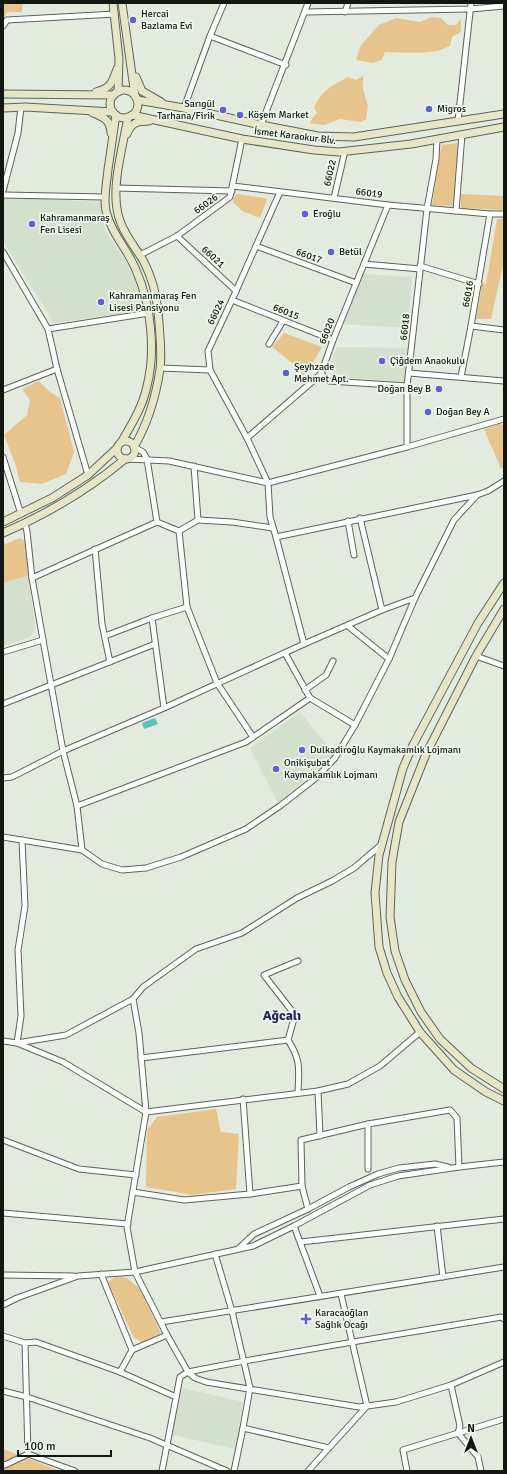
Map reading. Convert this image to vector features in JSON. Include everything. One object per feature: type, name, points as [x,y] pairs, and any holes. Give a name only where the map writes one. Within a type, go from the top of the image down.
[{"type":"main road","points":[[3,522],[52,498],[88,475],[122,441],[136,417],[147,386],[150,367],[151,338],[147,300],[136,271],[110,223],[106,212],[105,197],[112,143],[114,113],[110,103],[116,93],[119,63],[114,3]]},
{"type":"main road","points":[[3,533],[64,503],[133,455],[134,446],[146,424],[160,368],[161,342],[155,292],[140,255],[125,231],[118,214],[116,188],[123,145],[130,116],[137,108],[122,3]]},
{"type":"main road","points":[[84,94],[104,90],[109,87],[113,82],[119,63]]},
{"type":"main road","points":[[131,63],[142,91],[166,105]]},
{"type":"main road","points":[[3,94],[84,94],[116,93],[127,91],[136,98]]},
{"type":"main road","name":"İsmet Karaokur Blv.","points":[[136,98],[318,136],[354,137],[504,114]]},
{"type":"main road","points":[[3,108],[21,107],[86,110],[114,113],[124,118],[130,116]]},
{"type":"main road","points":[[86,110],[104,117],[108,122],[112,143]]},
{"type":"main road","name":"İsmet Karaokur Blv.","points":[[130,116],[242,139],[314,150],[345,151],[411,144],[504,127]]},
{"type":"main road","points":[[123,145],[130,127],[135,123],[142,121],[162,122]]},
{"type":"main road","points":[[122,441],[128,441],[134,446]]},
{"type":"main road","points":[[116,448],[119,456],[126,459]]},
{"type":"main road","points":[[504,583],[478,623],[413,744],[403,768],[381,845],[375,893],[379,946],[387,973],[398,997],[420,1032],[454,1070],[486,1092],[504,1101]]},
{"type":"main road","points":[[504,609],[476,656],[426,754],[399,822],[392,862],[390,917],[397,958],[404,980],[421,1012],[440,1038],[471,1068],[504,1089]]},
{"type":"street","points":[[184,108],[210,36],[224,3]]},
{"type":"street","points":[[261,125],[286,65],[308,3]]},
{"type":"street","points":[[345,12],[348,3]]},
{"type":"street","points":[[305,12],[345,12],[471,6],[504,6]]},
{"type":"street","points":[[458,121],[471,6]]},
{"type":"street","points":[[3,26],[7,20],[115,14]]},
{"type":"street","points":[[210,36],[286,65]]},
{"type":"street","points":[[3,192],[18,133],[21,107]]},
{"type":"street","points":[[456,211],[462,134]]},
{"type":"street","points":[[233,188],[242,139]]},
{"type":"street","name":"66018","points":[[407,448],[407,386],[427,209],[436,159],[437,139]]},
{"type":"street","name":"66022","points":[[334,198],[345,151]]},
{"type":"street","name":"66019","points":[[116,188],[233,188],[427,209],[504,214]]},
{"type":"street","name":"66026","points":[[140,255],[177,236],[230,197],[233,188]]},
{"type":"street","name":"66024","points":[[268,483],[247,438],[210,370],[208,351],[280,192]]},
{"type":"street","points":[[3,195],[105,197]]},
{"type":"street","name":"66020","points":[[247,438],[321,374],[333,340],[388,205]]},
{"type":"street","name":"66016","points":[[461,377],[472,326],[490,214]]},
{"type":"street","name":"66021","points":[[177,236],[236,291]]},
{"type":"street","name":"66017","points":[[256,246],[356,283]]},
{"type":"street","points":[[3,252],[48,329],[57,369],[88,475]]},
{"type":"street","points":[[364,264],[420,268],[479,284]]},
{"type":"street","name":"66015","points":[[232,300],[333,340]]},
{"type":"street","points":[[48,329],[149,314]]},
{"type":"street","points":[[269,344],[283,321]]},
{"type":"street","points":[[472,326],[504,330]]},
{"type":"street","points":[[160,368],[210,370]]},
{"type":"street","points":[[3,390],[57,369]]},
{"type":"street","points":[[409,373],[504,381]]},
{"type":"street","points":[[321,374],[328,381],[407,386]]},
{"type":"street","points":[[126,459],[169,461],[268,483],[407,448],[504,419]]},
{"type":"street","points":[[134,446],[143,452],[147,459],[157,522]]},
{"type":"street","points":[[3,457],[21,514]]},
{"type":"street","points":[[194,466],[198,520]]},
{"type":"street","points":[[276,537],[360,518],[477,495],[488,491],[504,481]]},
{"type":"street","points":[[268,483],[270,517],[304,644]]},
{"type":"street","points":[[3,837],[82,850],[102,864],[122,870],[146,868],[181,857],[246,829],[280,806],[317,777],[335,758],[355,726],[389,659],[415,598],[454,520],[477,495]]},
{"type":"street","points":[[360,518],[382,610]]},
{"type":"street","points":[[179,531],[198,520],[232,522],[274,528]]},
{"type":"street","points":[[348,521],[354,555]]},
{"type":"street","points":[[32,578],[157,522],[179,531]]},
{"type":"street","points":[[25,523],[32,578],[62,751],[77,806],[82,850]]},
{"type":"street","points":[[179,531],[187,607],[217,682],[253,737]]},
{"type":"street","points":[[95,549],[98,592],[110,662]]},
{"type":"street","points":[[3,778],[12,777],[62,751],[164,708],[217,682],[382,610],[415,598]]},
{"type":"street","points":[[105,636],[152,618],[187,607]]},
{"type":"street","points":[[152,618],[164,708]]},
{"type":"street","points":[[348,626],[389,659]]},
{"type":"street","points":[[3,652],[43,640]]},
{"type":"street","points":[[3,704],[155,644]]},
{"type":"street","points":[[286,653],[310,698],[355,726]]},
{"type":"street","points":[[476,656],[504,666]]},
{"type":"street","points":[[305,690],[326,675],[333,661]]},
{"type":"street","points":[[77,806],[246,742],[310,698]]},
{"type":"street","points":[[18,1043],[21,1016],[18,950],[25,906],[22,840]]},
{"type":"street","points":[[18,1043],[66,1035],[133,999],[143,987],[196,949],[242,934],[297,898],[332,881],[354,868],[381,845]]},
{"type":"street","points":[[298,961],[264,975],[295,1016],[288,1040],[299,1062],[298,1092]]},
{"type":"street","points":[[133,999],[139,1033],[146,1112],[128,1224],[135,1272],[167,1335],[188,1372],[195,1378],[206,1382],[359,1407],[396,1402],[451,1384],[504,1362]]},
{"type":"street","points":[[3,1041],[18,1043],[63,1062],[146,1112],[298,1092],[318,1091],[348,1084],[380,1066],[420,1032]]},
{"type":"street","points":[[141,1058],[288,1040]]},
{"type":"street","points":[[318,1091],[320,1136]]},
{"type":"street","points":[[243,1099],[250,1194]]},
{"type":"street","points":[[308,1209],[302,1186],[301,1140],[368,1124],[450,1110],[457,1118],[459,1167]]},
{"type":"street","points":[[368,1124],[368,1169]]},
{"type":"street","points":[[3,1140],[79,1169],[136,1175]]},
{"type":"street","points":[[3,1275],[78,1276],[135,1272],[215,1254],[258,1244],[370,1185],[398,1176],[504,1162]]},
{"type":"street","points":[[239,1248],[254,1234],[378,1174],[398,1168],[435,1164],[451,1168]]},
{"type":"street","points":[[133,1192],[184,1200],[250,1194],[302,1186]]},
{"type":"street","points":[[3,1213],[128,1224]]},
{"type":"street","points":[[301,1242],[504,1219]]},
{"type":"street","points":[[294,1226],[320,1296]]},
{"type":"street","points":[[437,1226],[443,1277]]},
{"type":"street","points":[[215,1254],[232,1311],[250,1388],[244,1428],[234,1471]]},
{"type":"street","points":[[161,1322],[504,1267]]},
{"type":"street","points":[[101,1274],[132,1350]]},
{"type":"street","points":[[3,1305],[78,1276]]},
{"type":"street","points":[[341,1294],[367,1406]]},
{"type":"street","points":[[162,1471],[180,1377],[188,1372],[243,1361],[501,1317],[504,1320]]},
{"type":"street","points":[[120,1372],[132,1350],[167,1335]]},
{"type":"street","points":[[3,1336],[26,1343],[36,1342],[120,1372],[176,1397]]},
{"type":"street","points":[[26,1343],[28,1454]]},
{"type":"street","points":[[451,1384],[460,1426],[458,1432]]},
{"type":"street","points":[[3,1391],[27,1397],[150,1438],[227,1471]]},
{"type":"street","points":[[308,1471],[367,1406]]},
{"type":"street","points":[[407,1471],[403,1450],[504,1419]]},
{"type":"street","points":[[244,1428],[329,1448]]},
{"type":"street","points":[[458,1432],[478,1457],[481,1471]]},
{"type":"street","points":[[4,1471],[4,1465],[28,1454],[75,1471]]},
{"type":"shaded area","points":[[3,3],[23,3],[22,12],[7,12],[3,19]]},
{"type":"shaded area","points":[[432,17],[441,18],[448,25],[456,25],[461,19],[461,32],[452,37],[450,46],[438,51],[419,53],[385,52],[382,60],[372,63],[356,60],[361,45],[379,25],[396,18],[420,22]]},
{"type":"shaded area","points":[[363,76],[363,89],[368,106],[366,119],[361,122],[340,119],[324,125],[310,123],[317,113],[314,107],[324,92],[348,77],[356,80]]},
{"type":"shaded area","points":[[458,143],[454,206],[432,205],[442,145]]},
{"type":"shaded area","points":[[236,194],[265,198],[267,200],[260,218],[242,211],[233,202]]},
{"type":"shaded area","points":[[461,194],[504,196],[504,210],[461,208]]},
{"type":"shaded area","points":[[3,197],[101,202],[105,231],[125,260],[136,280],[144,310],[54,323],[3,241]]},
{"type":"shaded area","points":[[497,219],[504,219],[504,261],[491,319],[476,319],[482,285],[486,284]]},
{"type":"shaded area","points":[[363,274],[412,277],[408,328],[342,324]]},
{"type":"shaded area","points":[[284,333],[322,347],[307,373],[301,377],[301,370],[272,347]]},
{"type":"shaded area","points":[[337,347],[410,348],[407,382],[336,377],[330,364]]},
{"type":"shaded area","points":[[39,381],[50,392],[60,398],[74,452],[66,474],[42,484],[20,482],[15,463],[4,435],[27,415],[30,400],[22,389]]},
{"type":"shaded area","points":[[499,424],[504,425],[504,466],[501,469],[484,429]]},
{"type":"shaded area","points":[[20,538],[25,542],[35,629],[30,637],[3,646],[3,545]]},
{"type":"shaded area","points":[[20,538],[25,542],[29,575],[3,583],[3,545]]},
{"type":"shaded area","points":[[300,712],[335,755],[278,803],[250,748]]},
{"type":"shaded area","points":[[216,1109],[221,1132],[239,1134],[236,1189],[193,1195],[146,1187],[147,1130],[157,1117]]},
{"type":"shaded area","points":[[117,1276],[127,1278],[140,1289],[161,1333],[142,1342],[134,1338],[108,1282]]},
{"type":"shaded area","points":[[182,1388],[243,1402],[236,1449],[172,1435]]},
{"type":"shaded area","points":[[3,1449],[60,1471],[3,1471]]},
{"type":"water","points":[[155,718],[158,724],[144,729],[142,723]]},
{"type":"place","name":"Hercai Bazlama Evi","points":[[133,20]]},
{"type":"place","name":"Migros","points":[[429,109]]},
{"type":"place","name":"Sarıgül Tarhana/Firik","points":[[223,110]]},
{"type":"place","name":"Köşem Market","points":[[240,115]]},
{"type":"place","name":"Eroğlu","points":[[305,214]]},
{"type":"place","name":"Kahramanmaraş Fen Lisesi","points":[[32,224]]},
{"type":"place","name":"Betül","points":[[331,252]]},
{"type":"place","name":"Kahramanmaraş Fen Lisesi Pansiyonu","points":[[101,302]]},
{"type":"place","name":"Çiğdem Anaokulu","points":[[382,361]]},
{"type":"place","name":"Şeyhzade Mehmet Apt.","points":[[286,373]]},
{"type":"place","name":"Doğan Bey B","points":[[439,389]]},
{"type":"place","name":"Doğan Bey A","points":[[428,412]]},
{"type":"place","name":"Dulkadiroğlu Kaymakamlık Lojmanı","points":[[302,750]]},
{"type":"place","name":"Onikişubat Kaymakamlık Lojmanı","points":[[276,769]]},
{"type":"place","name":"Karacaoğlan Sağlık Ocağı","points":[[306,1319]]},
{"type":"district","name":"Ağcalı","points":[[282,1015]]}]
